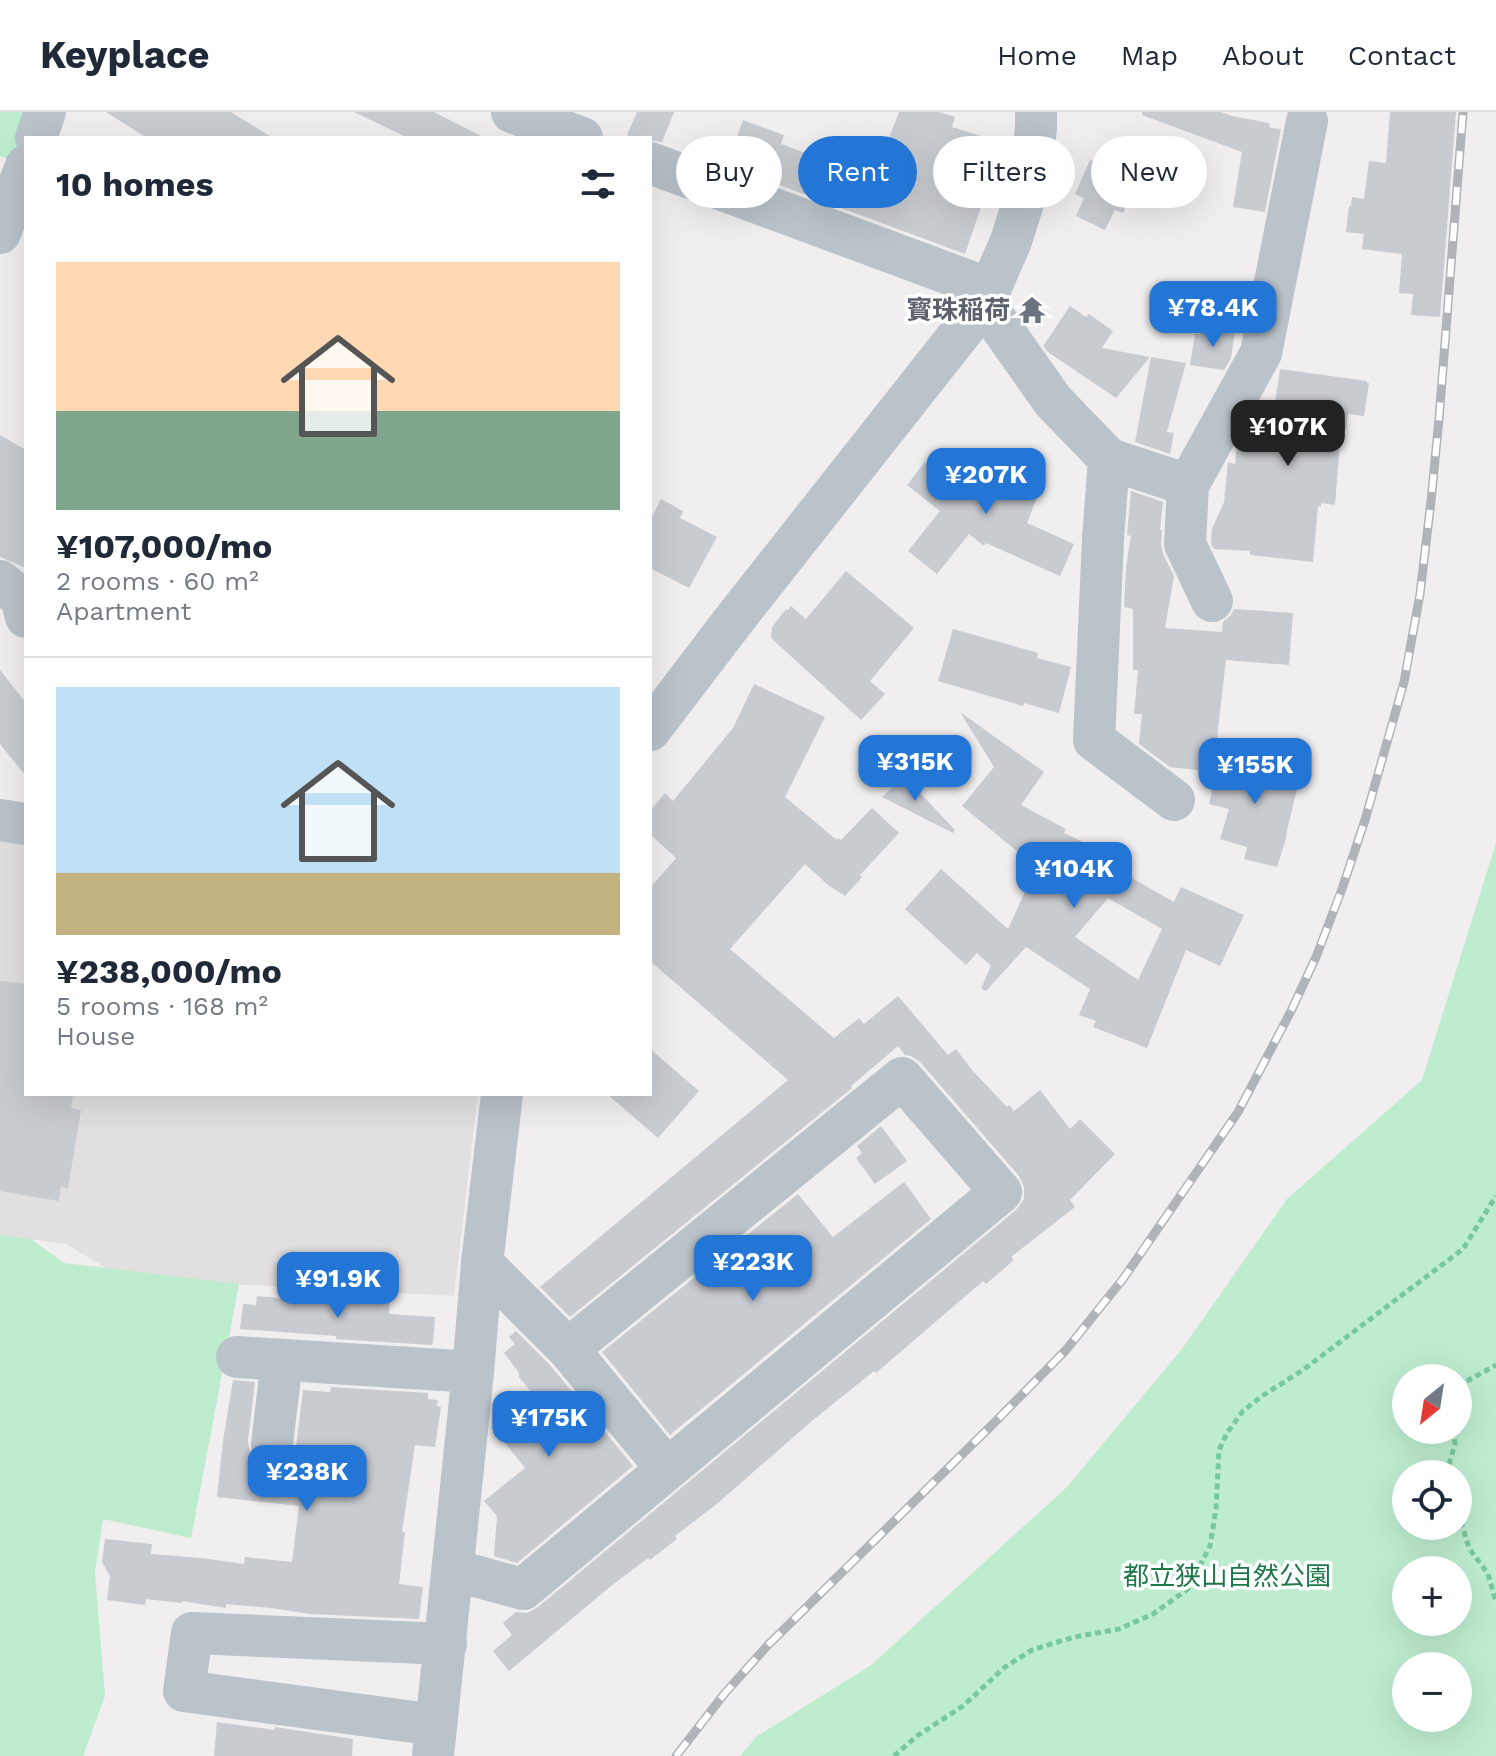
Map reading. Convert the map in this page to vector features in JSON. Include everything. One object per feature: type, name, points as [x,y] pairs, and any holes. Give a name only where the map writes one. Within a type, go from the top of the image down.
[{"type":"street","points":[[37,136],[45,112]]},
{"type":"street","points":[[512,112],[577,136]]},
{"type":"street","points":[[652,727],[987,296],[1011,241],[1029,184],[1036,112]]},
{"type":"street","points":[[1212,601],[1185,544],[1188,485],[1261,353],[1307,121]]},
{"type":"street","points":[[652,164],[987,296],[1053,401],[1109,459],[1188,485]]},
{"type":"street","points":[[0,233],[24,171]]},
{"type":"street","points":[[1109,459],[1094,740],[1174,800]]},
{"type":"street","points":[[0,581],[21,598],[24,609]]},
{"type":"street","points":[[0,820],[24,824]]},
{"type":"street","points":[[453,1570],[523,1589],[1001,1192],[902,1078],[568,1349]]},
{"type":"street","points":[[446,1644],[192,1633],[184,1691],[435,1741],[446,1644],[473,1372],[482,1263],[502,1096]]},
{"type":"street","points":[[482,1263],[568,1349],[667,1469]]},
{"type":"street","points":[[237,1357],[473,1372]]},
{"type":"street","points":[[272,1444],[282,1360]]},
{"type":"path","points":[[894,1756],[917,1736],[963,1706],[1005,1667],[1032,1650],[1074,1637],[1119,1629],[1153,1614],[1188,1589],[1210,1546],[1216,1509],[1219,1450],[1243,1411],[1303,1370],[1463,1249],[1496,1196]]},
{"type":"path","points":[[1472,1378],[1496,1365]]},
{"type":"path","points":[[1467,1540],[1488,1574],[1496,1602]]},
{"type":"shaded area","points":[[0,838],[24,842],[24,1096],[478,1096],[454,1296],[123,1278],[66,1244],[0,1235]]},
{"type":"green space","points":[[0,112],[30,112],[13,160],[0,156]]},
{"type":"green space","name":"都立狭山自然公園","points":[[1496,843],[1496,1756],[740,1756],[757,1736],[870,1666],[1067,1487],[1182,1349],[1287,1199],[1422,1080]]},
{"type":"green space","points":[[0,1235],[31,1239],[64,1263],[239,1284],[191,1538],[103,1519],[95,1573],[105,1696],[83,1756],[0,1756]]},
{"type":"building","points":[[106,112],[231,112],[270,136],[144,136]]},
{"type":"building","points":[[354,112],[434,112],[481,136],[404,136]]},
{"type":"building","points":[[637,112],[674,112],[662,142],[652,140],[652,136],[627,135]]},
{"type":"building","points":[[899,112],[939,112],[955,117],[952,127],[981,136],[933,136],[933,208],[981,208],[965,254],[841,208],[917,208],[917,136],[890,136]]},
{"type":"building","points":[[1142,112],[1221,112],[1269,123],[1270,128],[1281,129],[1265,212],[1233,207],[1242,152],[1207,139],[1207,136],[1199,136],[1142,115]]},
{"type":"building","points":[[1390,112],[1456,112],[1440,317],[1411,315],[1413,294],[1399,293],[1402,254],[1362,249],[1364,234],[1346,232],[1352,197],[1364,199],[1369,161],[1386,163]]},
{"type":"building","points":[[743,120],[784,135],[782,141],[782,136],[737,136]]},
{"type":"building","points":[[782,144],[798,150],[798,192],[782,186]]},
{"type":"building","points":[[1090,160],[1091,208],[1125,208],[1123,213],[1115,210],[1105,230],[1076,216],[1084,198],[1075,194]]},
{"type":"building","points":[[1070,306],[1086,317],[1089,314],[1113,331],[1102,348],[1150,357],[1116,398],[1043,346]]},
{"type":"building","points":[[1201,327],[1235,332],[1231,358],[1224,370],[1190,365],[1195,334],[1200,334]]},
{"type":"building","points":[[1151,357],[1186,363],[1167,432],[1174,433],[1170,454],[1135,442]]},
{"type":"building","points":[[1280,369],[1369,383],[1364,416],[1348,414],[1346,430],[1341,429],[1335,505],[1321,503],[1321,507],[1318,506],[1313,562],[1250,555],[1250,551],[1214,549],[1211,544],[1212,529],[1224,502],[1228,462],[1235,464],[1237,446],[1251,421],[1272,424]]},
{"type":"building","points":[[0,435],[24,449],[24,567],[0,557]]},
{"type":"building","points":[[1005,452],[1044,481],[1035,492],[1038,495],[1027,523],[1074,544],[1060,576],[986,543],[984,546],[969,534],[937,574],[908,551],[940,511],[907,485],[931,458],[966,487],[974,478],[979,482],[1000,454]]},
{"type":"building","points":[[1131,491],[1163,502],[1161,544],[1174,576],[1165,628],[1222,632],[1223,622],[1234,609],[1293,613],[1289,665],[1226,660],[1213,772],[1170,767],[1139,744],[1142,714],[1134,714],[1138,670],[1133,670],[1133,609],[1124,607],[1131,536],[1127,535]]},
{"type":"building","points":[[661,499],[683,511],[680,518],[717,537],[689,588],[652,569],[652,517]]},
{"type":"building","points":[[846,571],[914,628],[870,681],[885,694],[861,720],[771,638],[772,627],[786,609],[791,606],[806,619]]},
{"type":"building","points":[[953,629],[1038,653],[1037,658],[1071,667],[1059,713],[1024,703],[1023,706],[938,681]]},
{"type":"building","points":[[0,670],[24,700],[24,774],[0,744]]},
{"type":"building","points":[[754,684],[825,717],[785,797],[837,840],[841,840],[872,808],[899,833],[845,896],[805,864],[730,949],[834,1038],[859,1018],[864,1024],[898,996],[948,1055],[956,1049],[1007,1107],[1009,1105],[1014,1111],[1040,1090],[1070,1129],[1080,1119],[1115,1154],[1070,1200],[1075,1207],[1011,1257],[1014,1260],[986,1284],[983,1281],[876,1373],[874,1371],[813,1420],[718,1503],[675,1536],[677,1539],[611,1586],[509,1671],[493,1651],[512,1635],[503,1623],[516,1612],[527,1613],[538,1607],[1016,1210],[1024,1199],[1024,1187],[1019,1176],[920,1062],[905,1055],[898,1046],[852,1088],[570,1317],[540,1287],[788,1080],[652,963],[652,886],[676,858],[652,836],[652,809],[665,793],[673,801],[733,728]]},
{"type":"building","points":[[960,712],[1044,772],[1021,805],[1066,829],[1064,833],[1104,852],[1100,860],[1174,902],[1181,887],[1244,915],[1220,966],[1186,950],[1147,1048],[1093,1027],[1096,1021],[1079,1015],[1090,989],[1026,947],[986,991],[981,988],[991,966],[977,953],[966,965],[905,909],[941,869],[1008,929],[1033,874],[1018,867],[1023,856],[962,806],[994,767]],"holes":[[[1108,898],[1162,929],[1138,980],[1075,937]]]},
{"type":"building","points":[[1221,753],[1301,772],[1277,867],[1244,859],[1247,847],[1220,839],[1229,809],[1209,804]]},
{"type":"building","points":[[904,776],[955,830],[953,833],[882,797]]},
{"type":"building","points":[[0,981],[24,984],[24,1096],[73,1096],[71,1108],[81,1110],[68,1188],[61,1187],[59,1201],[0,1191]]},
{"type":"building","points":[[652,1051],[699,1091],[658,1138],[609,1096],[652,1096]]},
{"type":"building","points":[[881,1126],[907,1161],[875,1184],[856,1158],[862,1153],[857,1146]]},
{"type":"building","points":[[904,1182],[931,1219],[670,1435],[602,1352],[798,1194],[833,1237]]},
{"type":"building","points":[[257,1296],[322,1302],[346,1302],[347,1299],[390,1301],[389,1314],[435,1317],[433,1343],[336,1339],[336,1336],[240,1329],[243,1304],[256,1305]]},
{"type":"building","points":[[516,1331],[550,1365],[633,1466],[517,1563],[494,1556],[497,1516],[484,1501],[525,1468],[495,1430],[536,1398],[504,1353],[515,1344],[509,1337]]},
{"type":"building","points":[[233,1380],[255,1382],[248,1441],[250,1453],[257,1463],[270,1468],[282,1466],[292,1458],[303,1390],[330,1392],[331,1387],[428,1393],[428,1399],[438,1400],[437,1406],[441,1407],[435,1447],[415,1445],[402,1532],[405,1532],[399,1584],[423,1587],[419,1619],[310,1614],[226,1604],[226,1608],[182,1601],[146,1599],[145,1605],[107,1600],[110,1576],[102,1562],[105,1539],[152,1544],[151,1554],[244,1564],[245,1557],[292,1562],[299,1506],[217,1497]]},
{"type":"building","points":[[217,1722],[353,1739],[352,1756],[214,1756]]},
{"type":"railway","points":[[676,1756],[725,1693],[768,1645],[1066,1350],[1123,1279],[1238,1112],[1291,1011],[1342,889],[1404,682],[1420,594],[1431,501],[1463,112]]},
{"type":"place","name":"寳珠稲荷","points":[[1032,310]]}]
